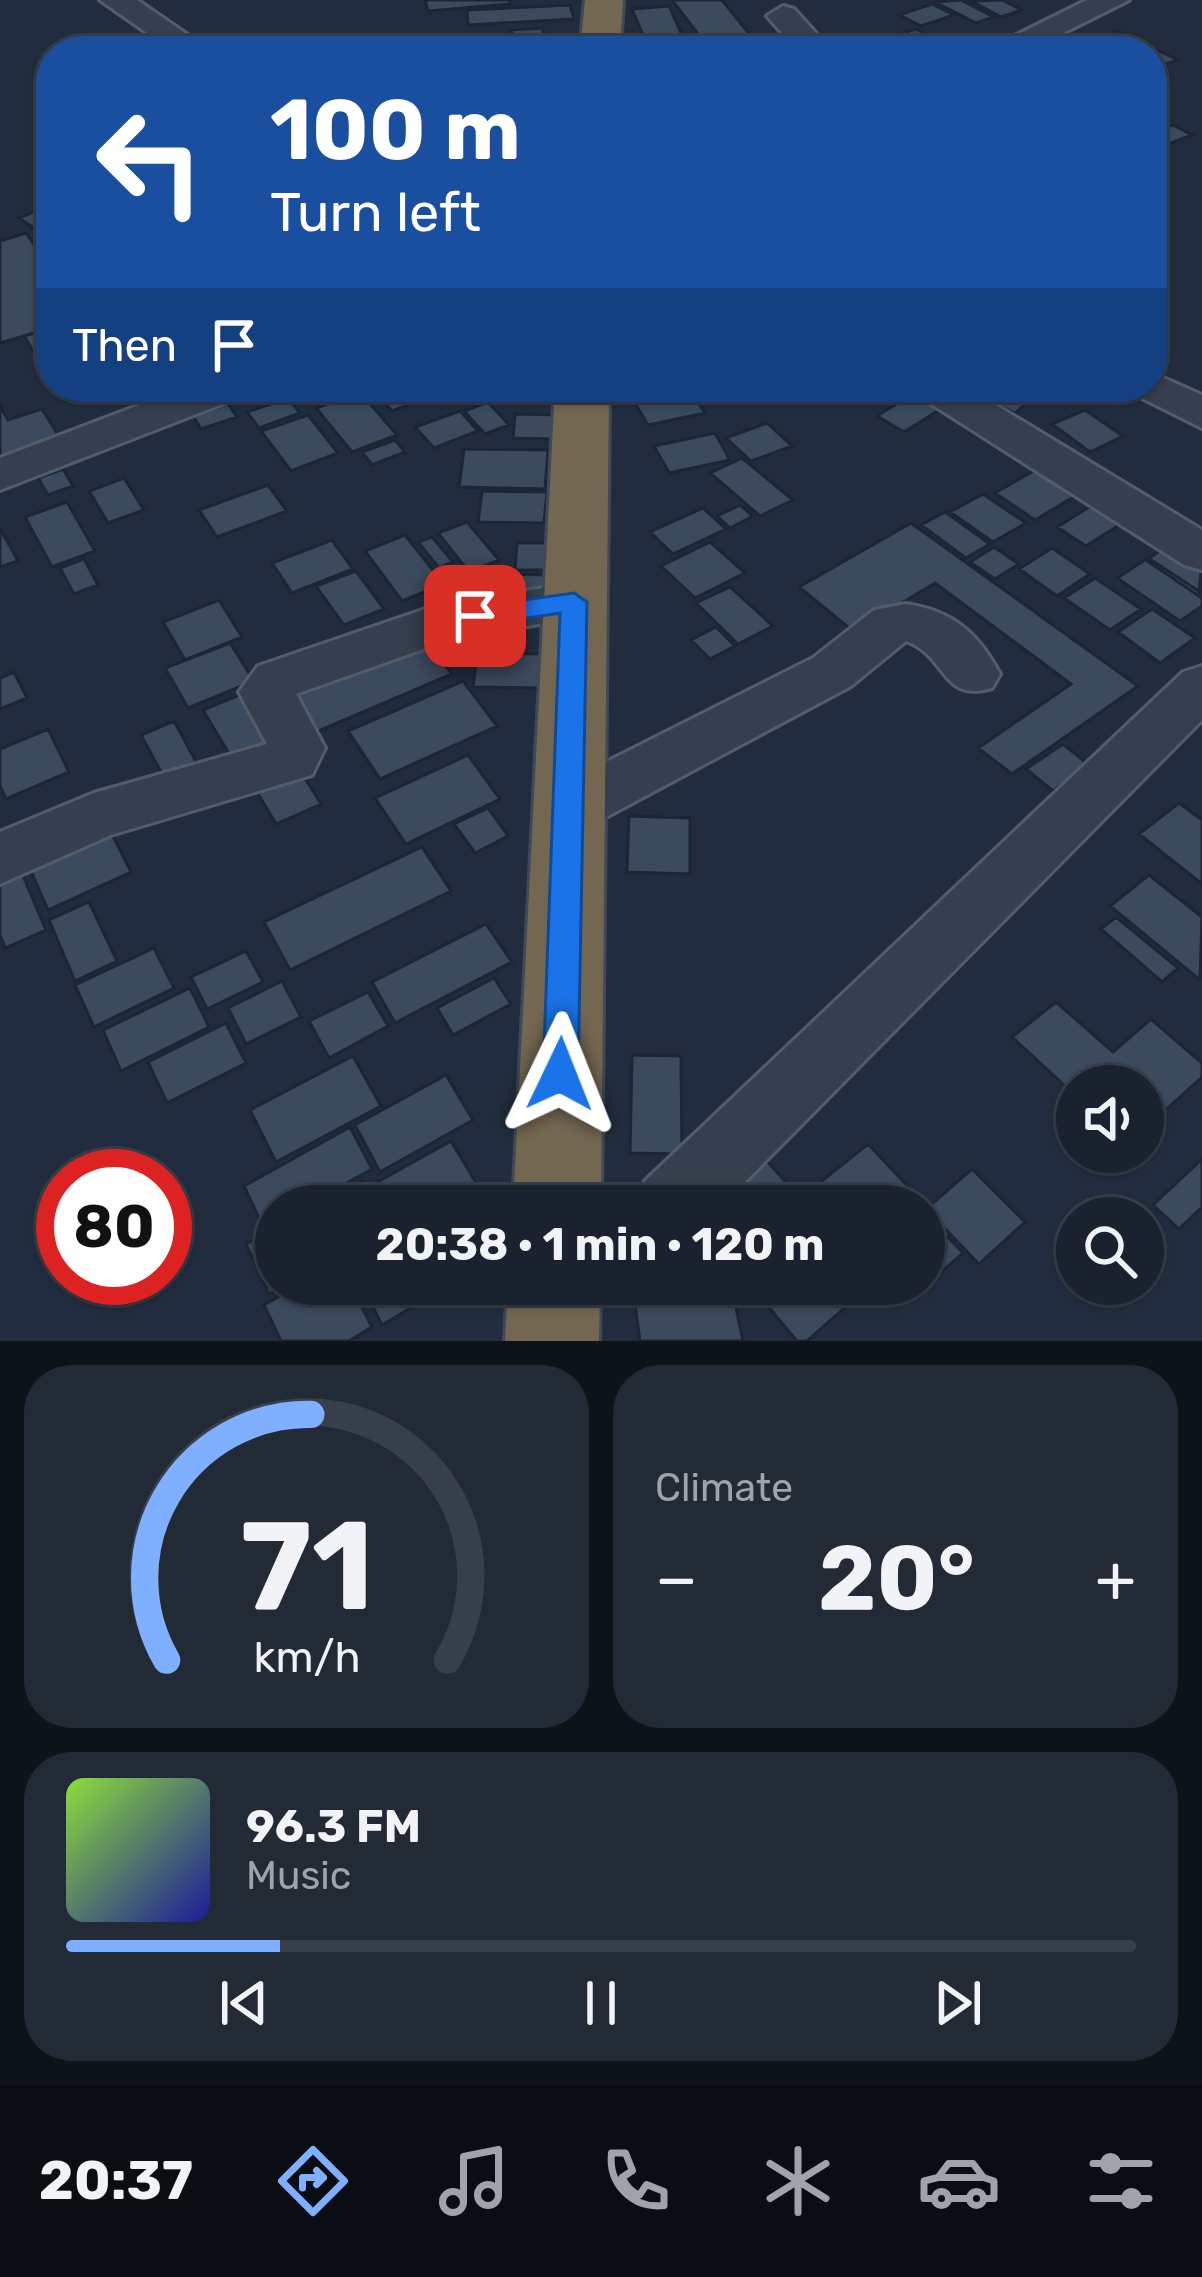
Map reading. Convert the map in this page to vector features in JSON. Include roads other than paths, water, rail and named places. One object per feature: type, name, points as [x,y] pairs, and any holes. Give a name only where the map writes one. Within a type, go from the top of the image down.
[{"type":"highway","points":[[601,36],[604,0]]},
{"type":"highway","points":[[557,1185],[581,402]]},
{"type":"street","points":[[116,0],[172,36]]},
{"type":"street","points":[[1033,36],[1113,0]]},
{"type":"street","points":[[783,16],[802,36]]},
{"type":"street","points":[[1167,394],[1202,414]]},
{"type":"street","points":[[0,476],[188,402]]},
{"type":"street","points":[[958,402],[1202,553]]},
{"type":"street","points":[[0,859],[94,817],[292,759],[297,748],[266,692],[277,680],[446,621],[574,602]]},
{"type":"street","points":[[568,809],[832,672],[893,623],[921,624],[949,641],[973,674]]},
{"type":"street","points":[[692,1185],[1202,686]]}]
